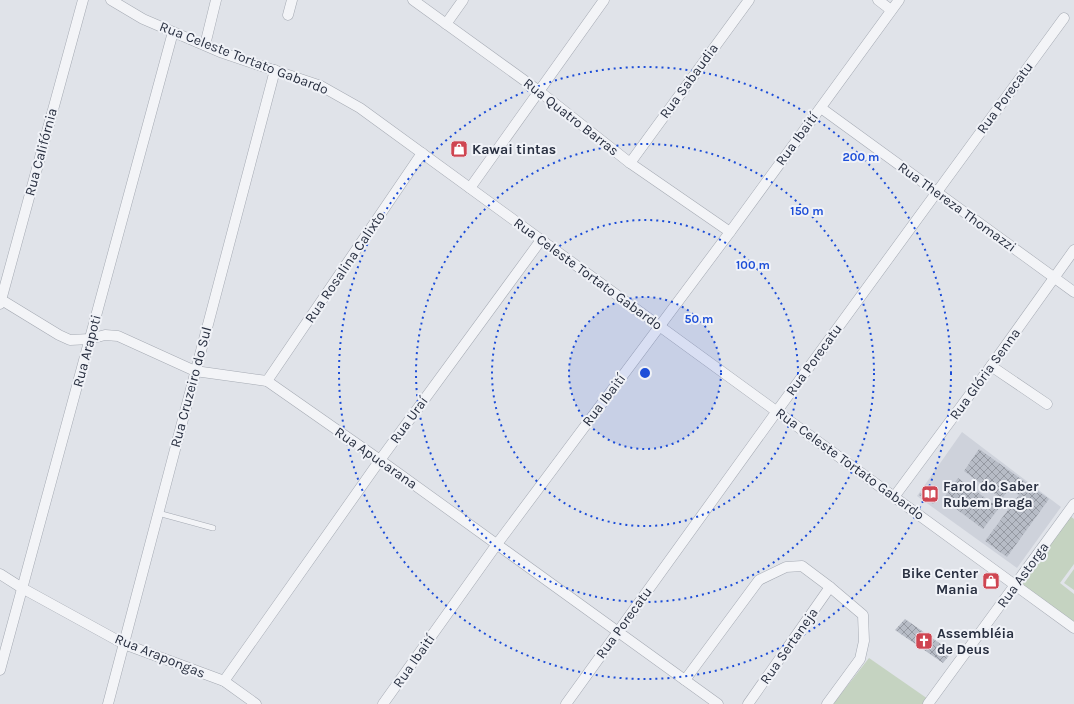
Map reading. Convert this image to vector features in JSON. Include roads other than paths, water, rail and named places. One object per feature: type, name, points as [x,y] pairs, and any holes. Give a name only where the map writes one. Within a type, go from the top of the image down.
[{"type":"street","name":"Rua Califórnia","points":[[0,301],[82,0]]},
{"type":"street","name":"Rua Celeste Tortato Gabardo","points":[[111,0],[143,19],[220,52],[321,86],[360,108],[1074,628]]},
{"type":"street","points":[[205,45],[216,0]]},
{"type":"street","points":[[288,14],[292,0]]},
{"type":"street","name":"Rua Quatro Barras","points":[[413,0],[539,91],[630,163],[730,232]]},
{"type":"street","points":[[446,24],[463,0]]},
{"type":"street","points":[[470,188],[604,0]]},
{"type":"street","name":"Rua Sabaudia","points":[[630,163],[749,0]]},
{"type":"street","points":[[878,0],[891,10]]},
{"type":"street","name":"Rua Ibaití","points":[[383,704],[497,544],[730,232],[899,0]]},
{"type":"street","name":"Rua Porecatu","points":[[571,702],[618,631],[1064,18]]},
{"type":"street","name":"Rua Arapoti","points":[[0,670],[173,32]]},
{"type":"street","name":"Rua Cruzeiro do Sul","points":[[108,704],[275,70]]},
{"type":"street","name":"Rua Thereza Thomazzi","points":[[821,108],[1074,292]]},
{"type":"street","name":"Rua Rosalina Calixto","points":[[268,381],[422,153]]},
{"type":"street","name":"Rua Uraí","points":[[224,681],[380,460],[541,240]]},
{"type":"street","name":"Rua Glória Senna","points":[[894,497],[991,366],[1074,250]]},
{"type":"street","name":"Rua Apucarana","points":[[0,301],[70,340],[90,340],[105,335],[118,336],[195,371],[268,381],[718,704]]},
{"type":"street","points":[[991,366],[1047,404]]},
{"type":"street","name":"Rua Astorga","points":[[928,704],[1074,504]]},
{"type":"street","points":[[685,680],[759,580],[786,567],[802,566],[863,615],[864,641],[860,659],[827,704]]},
{"type":"street","name":"Rua Arapongas","points":[[0,574],[22,588],[124,644],[224,681],[256,704]]},
{"type":"street","name":"Rua Sertaneja","points":[[748,704],[830,587]]},
{"type":"lane","points":[[158,513],[213,528]]},
{"type":"place","name":"Kawai tintas","points":[[459,149]]},
{"type":"place","name":"Farol do Saber Rubem Braga","points":[[930,494]]},
{"type":"place","name":"Bike Center Mania","points":[[991,581]]},
{"type":"place","name":"Assembléia de Deus","points":[[924,641]]}]
